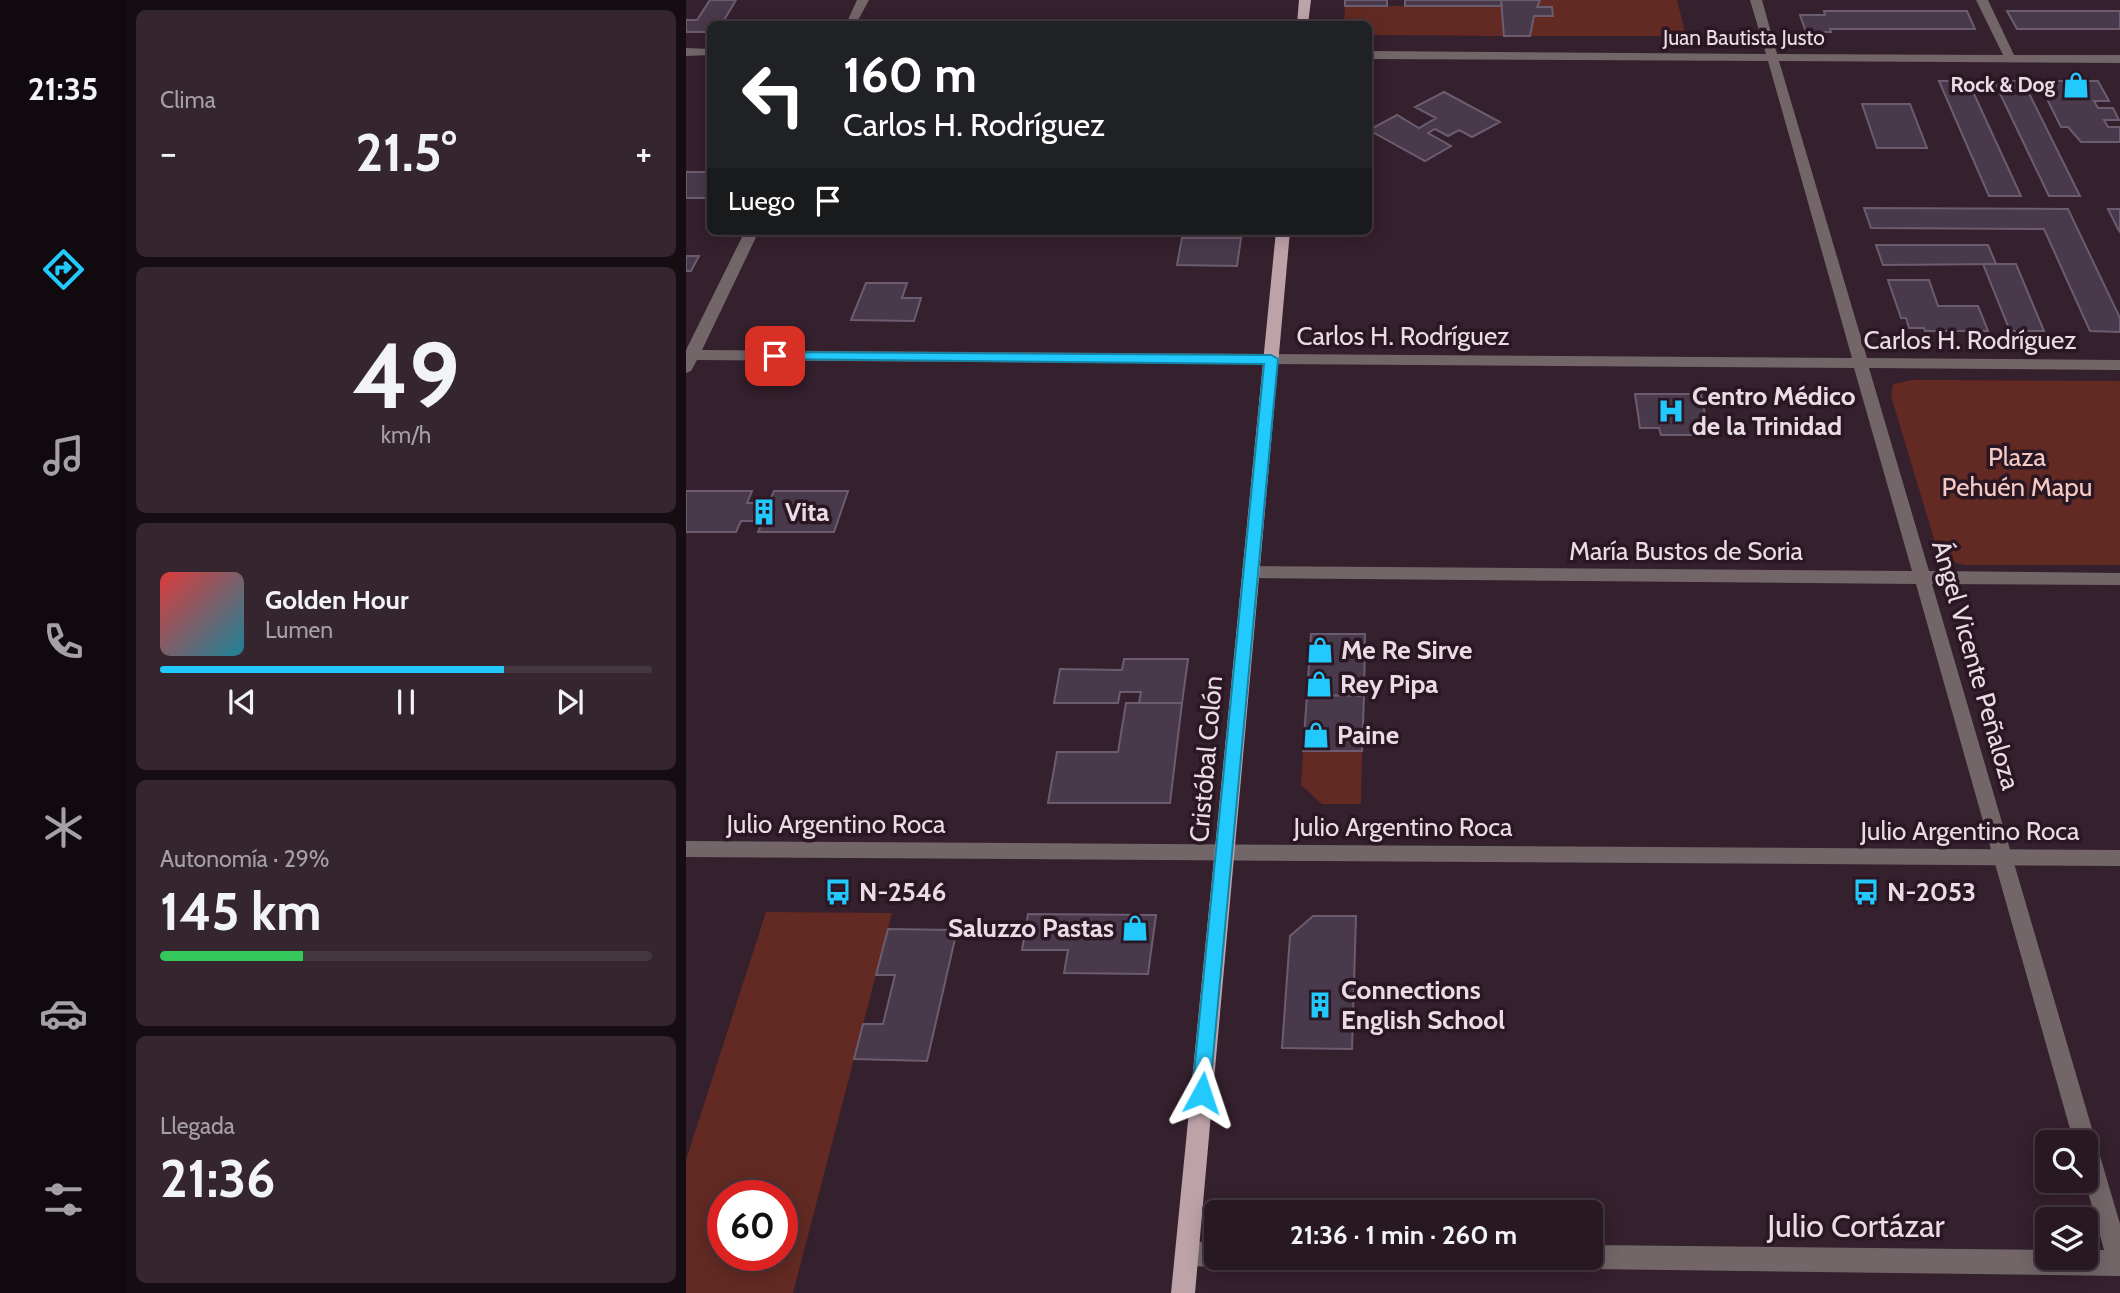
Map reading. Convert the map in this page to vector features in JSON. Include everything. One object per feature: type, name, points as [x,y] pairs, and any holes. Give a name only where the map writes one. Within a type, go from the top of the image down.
[{"type":"main road","points":[[1303,21],[1305,0]]},
{"type":"main road","name":"Cristóbal Colón","points":[[1183,1293],[1283,235]]},
{"type":"street","points":[[852,21],[863,0]]},
{"type":"street","name":"Ángel Vicente Peñaloza","points":[[1756,0],[2082,1130]]},
{"type":"street","points":[[1982,0],[2010,58]]},
{"type":"street","points":[[686,52],[707,52]]},
{"type":"street","name":"Juan Bautista Justo","points":[[1372,55],[2120,59]]},
{"type":"street","points":[[688,360],[750,235]]},
{"type":"street","name":"Carlos H. Rodríguez","points":[[688,360],[1271,359],[2120,365]]},
{"type":"street","name":"María Bustos de Soria","points":[[1251,572],[2120,579]]},
{"type":"street","name":"Julio Argentino Roca","points":[[686,849],[2120,858]]},
{"type":"street","name":"Ángel Vicente Peñaloza","points":[[2098,1186],[2120,1262]]},
{"type":"street","points":[[1187,1254],[1204,1254]]},
{"type":"street","name":"Julio Cortázar","points":[[1603,1257],[2120,1262]]},
{"type":"green space","points":[[1540,0],[1677,0],[1686,36],[1530,36],[1534,16],[1553,16],[1537,7]]},
{"type":"green space","points":[[1345,6],[1502,6],[1504,36],[1372,35],[1372,21],[1344,21]]},
{"type":"green space","name":"Plaza Pehuén Mapu","points":[[1912,380],[2120,381],[2120,565],[1965,565],[1947,561],[1937,549],[1891,396],[1893,384]]},
{"type":"green space","points":[[1303,751],[1362,751],[1361,804],[1322,804],[1301,785]]},
{"type":"green space","points":[[766,912],[892,913],[793,1293],[686,1293],[686,1160]]},
{"type":"building","points":[[710,0],[736,0],[724,20],[740,21],[707,21],[707,32],[686,32],[686,20],[697,20]]},
{"type":"building","points":[[1345,0],[1387,0],[1387,6],[1345,6]]},
{"type":"building","points":[[1405,0],[1501,0],[1502,6],[1405,6]]},
{"type":"building","points":[[1501,0],[1540,0],[1537,7],[1552,7],[1553,16],[1534,16],[1530,36],[1504,36]]},
{"type":"building","points":[[1824,11],[1967,11],[1975,29],[1830,29],[1831,32],[1806,32],[1800,15],[1825,15]]},
{"type":"building","points":[[2007,11],[2120,11],[2120,29],[2017,29]]},
{"type":"building","points":[[1939,81],[1968,81],[2021,196],[1989,196]]},
{"type":"building","points":[[1994,81],[2023,81],[2080,196],[2049,196]]},
{"type":"building","points":[[2048,81],[2098,81],[2109,101],[2094,101],[2098,108],[2113,108],[2119,120],[2104,120],[2108,127],[2120,127],[2120,142],[2081,142],[2068,127],[2061,127],[2046,97],[2052,97],[2049,91],[2053,91]]},
{"type":"building","points":[[1444,92],[1500,122],[1472,137],[1459,130],[1448,136],[1435,129],[1428,133],[1451,146],[1425,161],[1372,132],[1372,128],[1397,115],[1419,128],[1436,118],[1415,107]]},
{"type":"building","points":[[1862,104],[1910,104],[1927,148],[1877,148]]},
{"type":"building","points":[[686,172],[707,172],[707,198],[686,198]]},
{"type":"building","points":[[1864,208],[2068,209],[2120,318],[2120,332],[2090,331],[2044,229],[1871,228]]},
{"type":"building","points":[[2108,209],[2120,209],[2120,232],[2118,229]]},
{"type":"building","points":[[1182,238],[1241,238],[1237,266],[1177,265]]},
{"type":"building","points":[[1876,245],[1988,245],[1996,264],[1883,265]]},
{"type":"building","points":[[686,256],[699,256],[691,271],[686,271]]},
{"type":"building","points":[[1983,264],[2016,264],[2044,331],[2010,331]]},
{"type":"building","points":[[1888,280],[1929,280],[1938,306],[1978,306],[1988,331],[1925,331],[1924,328],[1909,328],[1906,318],[1901,318]]},
{"type":"building","points":[[866,283],[907,283],[902,298],[921,298],[914,321],[851,320]]},
{"type":"building","name":"Centro Médico de la Trinidad","points":[[1635,394],[1701,394],[1709,435],[1661,435],[1659,428],[1640,428]]},
{"type":"building","name":"Vita","points":[[686,491],[752,491],[747,503],[769,503],[774,491],[848,491],[834,532],[758,532],[763,521],[741,521],[736,532],[686,532]]},
{"type":"building","points":[[1311,634],[1365,634],[1364,696],[1307,695]]},
{"type":"building","points":[[1124,659],[1188,659],[1182,703],[1139,703],[1141,692],[1120,692],[1118,703],[1054,703],[1060,669],[1122,670]]},
{"type":"building","points":[[1307,695],[1364,696],[1362,751],[1303,751]]},
{"type":"building","points":[[1126,703],[1182,703],[1170,803],[1048,803],[1057,752],[1118,752]]},
{"type":"building","points":[[1028,914],[1156,915],[1148,974],[1064,973],[1068,950],[1022,950]]},
{"type":"building","name":"Connections English School","points":[[1313,916],[1356,916],[1352,1049],[1282,1048],[1290,936]]},
{"type":"building","points":[[888,929],[957,930],[927,1061],[854,1059],[863,1024],[883,1024],[895,975],[876,975]]},
{"type":"place","name":"Rock & Dog","points":[[2076,85]]},
{"type":"place","name":"Centro Médico de la Trinidad","points":[[1671,411]]},
{"type":"place","name":"Vita","points":[[764,512]]},
{"type":"place","name":"Me Re Sirve","points":[[1320,650]]},
{"type":"place","name":"Rey Pipa","points":[[1319,684]]},
{"type":"place","name":"Paine","points":[[1316,735]]},
{"type":"place","name":"N-2546","points":[[838,892]]},
{"type":"place","name":"N-2053","points":[[1866,892]]},
{"type":"place","name":"Saluzzo Pastas","points":[[1135,928]]},
{"type":"place","name":"Connections English School","points":[[1320,1005]]},
{"type":"route","points":[[775,356],[1271,359],[1202,1093]]}]
